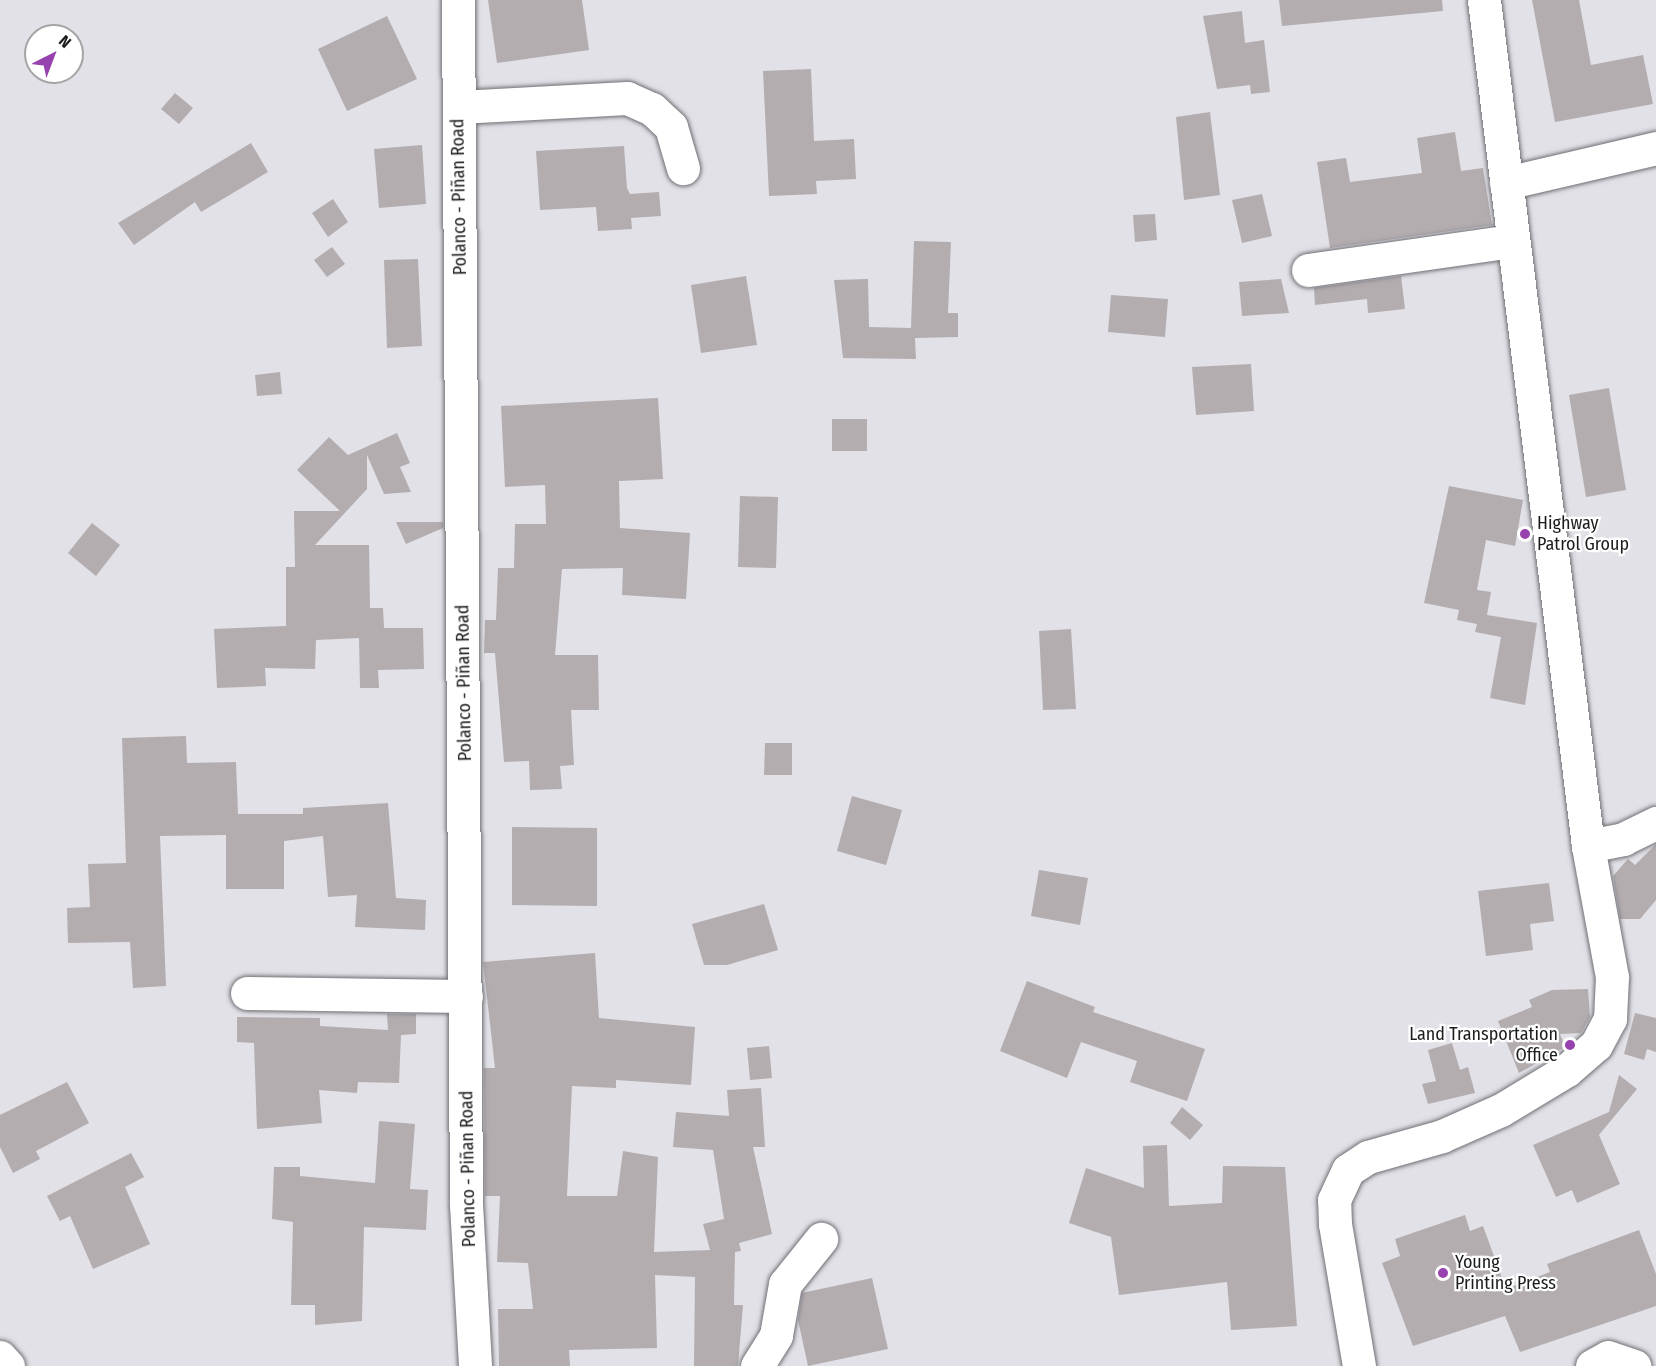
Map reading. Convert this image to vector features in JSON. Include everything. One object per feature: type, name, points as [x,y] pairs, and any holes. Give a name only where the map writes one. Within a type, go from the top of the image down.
[{"type":"street","name":"Polanco - Piñan Road","points":[[458,0],[466,1204],[475,1366]]},
{"type":"street","points":[[1359,1366],[1334,1200],[1348,1170],[1368,1157],[1442,1136],[1501,1110],[1567,1070],[1596,1044],[1610,1019],[1612,977],[1588,846],[1484,0]]},
{"type":"street","points":[[459,107],[627,98],[652,110],[671,127],[683,168]]},
{"type":"street","points":[[1506,183],[1656,148]]},
{"type":"street","points":[[1308,270],[1512,241]]},
{"type":"street","points":[[1588,846],[1654,829]]},
{"type":"street","points":[[247,993],[466,996]]},
{"type":"street","points":[[757,1366],[776,1335],[785,1284],[822,1239]]},
{"type":"street","points":[[0,1357],[8,1366]]},
{"type":"street","points":[[1592,1366],[1608,1357],[1634,1366]]},
{"type":"building","points":[[488,0],[582,0],[589,50],[497,63]]},
{"type":"building","points":[[1279,0],[1442,0],[1443,11],[1282,26]]},
{"type":"building","points":[[1532,0],[1579,0],[1591,65],[1643,55],[1653,104],[1555,122]]},
{"type":"building","points":[[1242,11],[1245,43],[1264,40],[1270,92],[1251,94],[1250,85],[1217,89],[1203,16]]},
{"type":"building","points":[[387,16],[417,79],[347,111],[318,49]]},
{"type":"building","points":[[811,69],[814,141],[854,139],[856,179],[816,181],[817,194],[769,196],[763,71]]},
{"type":"building","points":[[175,93],[193,108],[179,124],[161,109]]},
{"type":"building","points":[[1210,112],[1220,195],[1184,200],[1176,117]]},
{"type":"building","points":[[1455,132],[1461,171],[1483,168],[1492,225],[1330,248],[1317,162],[1346,158],[1350,182],[1422,173],[1417,138]]},
{"type":"building","points":[[251,143],[268,172],[201,212],[195,202],[134,245],[118,223]]},
{"type":"building","points":[[422,145],[426,204],[379,208],[374,149]]},
{"type":"building","points":[[624,146],[627,188],[630,194],[659,192],[661,216],[631,218],[632,229],[598,231],[596,207],[540,210],[536,151]]},
{"type":"building","points":[[1262,194],[1272,236],[1242,243],[1232,200]]},
{"type":"building","points":[[333,199],[348,222],[328,237],[312,213]]},
{"type":"building","points":[[1155,214],[1157,240],[1135,242],[1133,215]]},
{"type":"building","points":[[914,241],[951,242],[948,313],[958,313],[958,337],[915,338],[916,359],[843,358],[834,280],[868,279],[869,327],[911,328]]},
{"type":"building","points":[[332,247],[345,264],[327,277],[314,260]]},
{"type":"building","points":[[418,259],[422,346],[387,348],[384,260]]},
{"type":"building","points":[[746,276],[757,345],[701,353],[691,285]]},
{"type":"building","points":[[1401,276],[1405,309],[1368,313],[1367,299],[1315,305],[1314,288]]},
{"type":"building","points":[[1281,279],[1289,313],[1242,316],[1239,282]]},
{"type":"building","points":[[1111,295],[1168,299],[1165,337],[1108,332]]},
{"type":"building","points":[[1251,364],[1254,411],[1196,415],[1192,367]]},
{"type":"building","points":[[280,372],[282,394],[257,396],[255,375]]},
{"type":"building","points":[[1609,388],[1626,490],[1586,497],[1569,395]]},
{"type":"building","points":[[658,398],[663,479],[619,481],[620,528],[690,533],[686,599],[622,595],[623,568],[562,569],[555,655],[598,655],[599,710],[571,710],[574,765],[560,766],[562,789],[530,790],[529,761],[504,762],[495,653],[484,653],[485,620],[496,620],[498,568],[514,568],[515,524],[546,524],[545,485],[505,487],[501,406]]},
{"type":"building","points":[[832,419],[867,419],[867,451],[832,451]]},
{"type":"building","points":[[397,433],[410,463],[400,467],[411,492],[384,494],[367,455],[367,489],[315,545],[369,545],[370,608],[383,608],[384,628],[423,628],[424,669],[378,670],[379,688],[360,688],[359,638],[316,640],[315,669],[265,668],[266,686],[217,688],[214,629],[286,626],[286,567],[295,567],[294,511],[340,511],[297,470],[329,437],[348,455]]},
{"type":"building","points":[[1449,486],[1523,500],[1515,546],[1486,540],[1477,590],[1491,592],[1487,615],[1537,623],[1525,705],[1490,698],[1501,637],[1475,632],[1477,624],[1457,620],[1459,610],[1424,603]]},
{"type":"building","points":[[740,496],[778,497],[776,568],[738,567]]},
{"type":"building","points":[[396,522],[443,522],[443,528],[406,544]]},
{"type":"building","points":[[92,523],[120,545],[96,576],[68,553]]},
{"type":"building","points":[[1071,629],[1076,709],[1043,710],[1039,631]]},
{"type":"building","points":[[186,736],[187,763],[236,762],[238,814],[303,814],[303,808],[388,803],[396,898],[426,900],[425,930],[355,927],[357,895],[328,897],[323,836],[284,841],[284,889],[226,889],[226,835],[160,836],[166,986],[133,988],[130,942],[68,943],[67,908],[90,907],[88,864],[126,863],[122,738]]},
{"type":"building","points":[[765,743],[792,743],[792,775],[764,775]]},
{"type":"building","points":[[852,796],[902,810],[886,865],[837,851]]},
{"type":"building","points":[[512,827],[597,828],[597,906],[512,905]]},
{"type":"building","points":[[1656,844],[1656,900],[1640,919],[1620,919],[1613,876],[1628,859],[1635,865]]},
{"type":"building","points":[[1039,870],[1088,878],[1080,925],[1031,916]]},
{"type":"building","points":[[1549,883],[1554,921],[1530,924],[1533,950],[1486,956],[1478,891]]},
{"type":"building","points":[[764,904],[778,950],[727,965],[704,965],[692,924]]},
{"type":"building","points":[[595,953],[599,1018],[695,1027],[691,1085],[616,1080],[616,1088],[572,1086],[567,1196],[617,1196],[623,1151],[658,1157],[654,1252],[710,1250],[703,1224],[724,1219],[713,1150],[673,1147],[676,1112],[729,1116],[727,1090],[761,1088],[765,1147],[753,1147],[772,1234],[739,1243],[741,1251],[735,1252],[734,1305],[743,1305],[738,1366],[694,1366],[695,1277],[655,1275],[657,1348],[569,1350],[570,1366],[499,1366],[498,1309],[533,1309],[528,1263],[497,1262],[500,1196],[485,1196],[484,1068],[495,1068],[483,962]]},
{"type":"building","points":[[1027,981],[1095,1007],[1093,1012],[1205,1049],[1187,1101],[1130,1082],[1137,1061],[1081,1042],[1067,1078],[1000,1051]]},
{"type":"building","points":[[1588,989],[1590,1017],[1581,1033],[1560,1034],[1565,1047],[1519,1073],[1498,1021],[1532,1007],[1529,1000],[1552,990]]},
{"type":"building","points":[[1635,1013],[1656,1018],[1656,1052],[1647,1049],[1644,1060],[1624,1054]]},
{"type":"building","points":[[387,1014],[416,1014],[416,1034],[401,1035],[399,1083],[358,1082],[357,1093],[319,1090],[322,1123],[257,1129],[254,1043],[237,1042],[237,1017],[320,1018],[320,1026],[388,1030]]},
{"type":"building","points":[[1452,1043],[1460,1070],[1468,1067],[1475,1093],[1428,1104],[1422,1084],[1436,1081],[1428,1050]]},
{"type":"building","points":[[769,1046],[772,1078],[750,1080],[747,1048]]},
{"type":"building","points":[[1619,1075],[1637,1089],[1599,1135],[1620,1184],[1577,1203],[1572,1190],[1556,1197],[1533,1145],[1609,1112]]},
{"type":"building","points":[[67,1082],[89,1123],[36,1151],[40,1159],[13,1173],[0,1147],[0,1115]]},
{"type":"building","points":[[1182,1107],[1203,1125],[1190,1140],[1170,1123]]},
{"type":"building","points":[[379,1121],[415,1124],[410,1189],[428,1190],[426,1230],[364,1227],[362,1321],[315,1325],[315,1305],[291,1305],[293,1222],[272,1219],[274,1167],[300,1167],[300,1176],[375,1183]]},
{"type":"building","points":[[1167,1145],[1169,1206],[1222,1203],[1223,1166],[1285,1167],[1297,1326],[1231,1330],[1227,1282],[1119,1295],[1111,1237],[1069,1223],[1086,1168],[1144,1188],[1143,1146]]},
{"type":"building","points":[[131,1153],[144,1177],[125,1187],[150,1244],[93,1269],[70,1216],[60,1221],[47,1196]]},
{"type":"building","points":[[1465,1215],[1470,1231],[1483,1226],[1506,1289],[1550,1272],[1547,1264],[1639,1230],[1656,1274],[1656,1306],[1520,1352],[1505,1316],[1413,1346],[1382,1263],[1400,1256],[1395,1239]]},
{"type":"building","points":[[872,1278],[888,1349],[808,1366],[798,1320],[802,1293]]},
{"type":"place","name":"Highway Patrol Group","points":[[1525,534]]},
{"type":"place","name":"Land Transportation Office","points":[[1570,1045]]},
{"type":"place","name":"Young Printing Press","points":[[1443,1273]]}]
